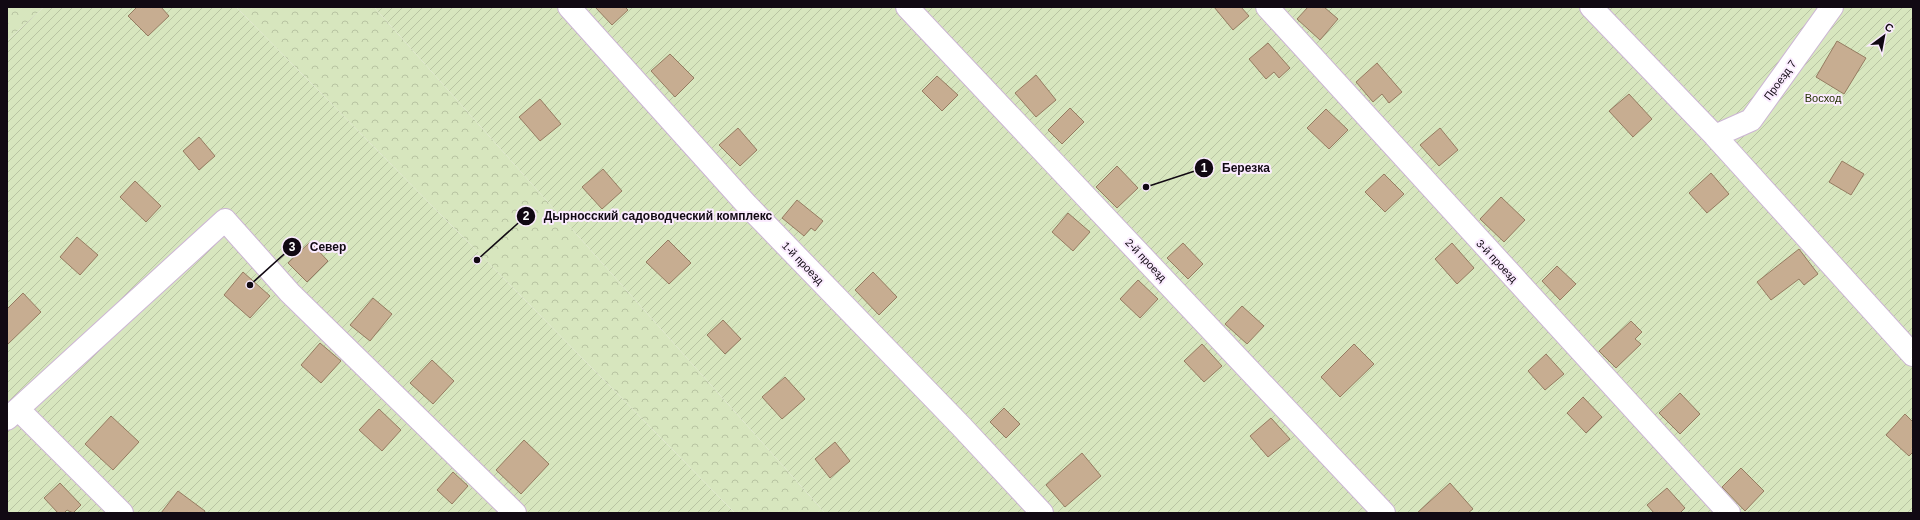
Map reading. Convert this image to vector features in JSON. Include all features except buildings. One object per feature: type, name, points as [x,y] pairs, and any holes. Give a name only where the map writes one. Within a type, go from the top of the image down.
[{"type":"street","name":"1-й проезд","points":[[569,7],[747,206],[961,426],[1042,513]]},
{"type":"street","name":"2-й проезд","points":[[907,7],[1384,513]]},
{"type":"street","name":"3-й проезд","points":[[1267,7],[1729,513]]},
{"type":"street","points":[[1591,7],[1714,136],[1913,355]]},
{"type":"street","name":"Проезд 7","points":[[1714,136],[1751,120],[1832,7]]},
{"type":"street","points":[[122,513],[12,414],[225,220],[290,293],[515,513]]},
{"type":"green space","points":[[7,7],[44,7],[7,41]]},
{"type":"green space","points":[[44,7],[236,7],[735,513],[7,513],[7,41]]},
{"type":"green space","points":[[236,7],[374,7],[825,513],[735,513]]},
{"type":"green space","name":"Восход","points":[[374,7],[1913,7],[1913,513],[825,513]]},
{"type":"place","name":"Березка","points":[[1146,187]]},
{"type":"place","name":"Дырносский садоводческий комплекс","points":[[477,260]]},
{"type":"place","name":"Север","points":[[250,285]]}]
